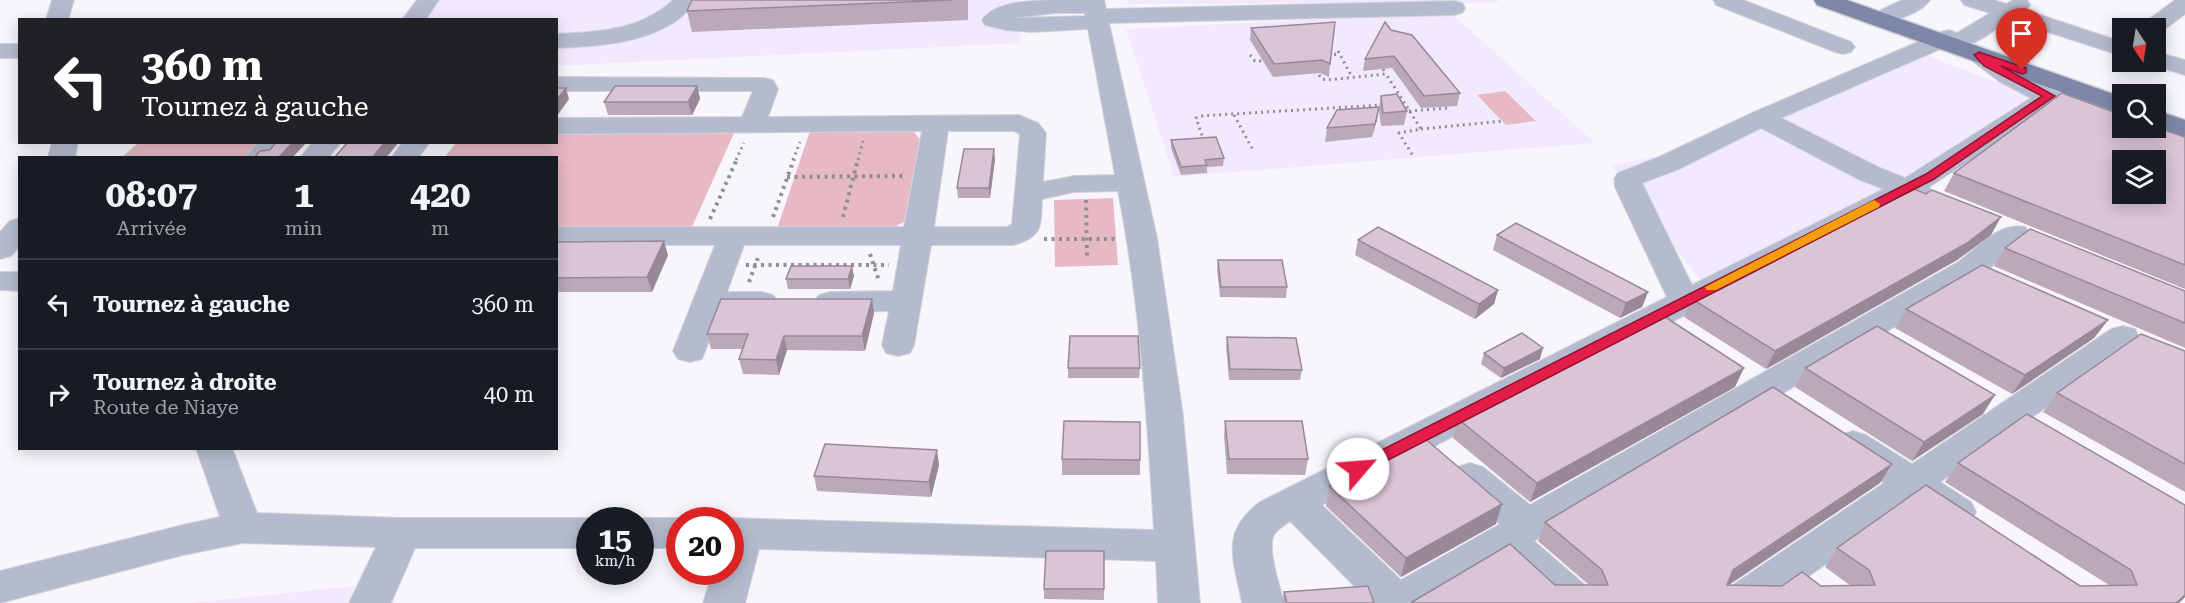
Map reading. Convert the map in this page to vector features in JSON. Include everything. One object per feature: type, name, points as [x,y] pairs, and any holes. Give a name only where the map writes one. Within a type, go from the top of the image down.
[{"type":"main road","points":[[1825,0],[1878,14],[2112,102]]},
{"type":"main road","points":[[1957,43],[2112,95]]},
{"type":"main road","points":[[2166,113],[2185,120]]},
{"type":"main road","points":[[2166,122],[2185,129]]},
{"type":"street","points":[[58,18],[63,0]]},
{"type":"street","points":[[414,18],[428,0]]},
{"type":"street","points":[[558,41],[602,39],[627,34],[666,16],[686,0]]},
{"type":"street","points":[[1724,0],[1843,47]]},
{"type":"street","points":[[1878,14],[1919,0]]},
{"type":"street","points":[[1972,0],[2112,46]]},
{"type":"street","points":[[1675,317],[1628,179],[1682,157],[1761,118],[1957,43],[2027,0]]},
{"type":"street","points":[[2165,18],[2185,3]]},
{"type":"street","points":[[1179,603],[1165,416],[1142,238],[1096,11],[1454,8]]},
{"type":"street","points":[[1957,43],[1996,69],[2050,96],[2112,121]]},
{"type":"street","points":[[0,51],[18,51]]},
{"type":"street","points":[[2166,62],[2185,68]]},
{"type":"street","points":[[558,84],[764,85],[766,89],[752,124]]},
{"type":"street","points":[[1263,603],[1252,543],[1254,532],[1260,523],[1274,512],[1422,436],[1675,317],[1930,176],[2050,96]]},
{"type":"street","points":[[1761,118],[1870,174],[1943,202]]},
{"type":"street","points":[[897,345],[896,302],[913,265],[936,123]]},
{"type":"street","points":[[558,126],[1019,123],[1033,133],[1026,228],[1023,232],[1013,236],[558,236]]},
{"type":"street","points":[[2156,138],[2185,148]]},
{"type":"street","points":[[260,156],[271,144]]},
{"type":"street","points":[[315,156],[326,144]]},
{"type":"street","points":[[406,156],[415,144]]},
{"type":"street","points":[[1032,154],[1065,168],[1129,175]]},
{"type":"street","points":[[1029,194],[1129,175]]},
{"type":"street","points":[[0,250],[18,229]]},
{"type":"street","points":[[1294,501],[1397,603],[1517,532],[1782,397],[1868,329],[1970,269],[2013,231]]},
{"type":"street","points":[[690,351],[722,265],[718,236]]},
{"type":"street","points":[[1970,269],[2002,284]]},
{"type":"street","points":[[0,281],[18,282]]},
{"type":"street","points":[[708,302],[896,302]]},
{"type":"street","points":[[1739,603],[1912,483],[2027,423],[2138,343],[2090,323]]},
{"type":"street","points":[[1868,329],[1899,347]]},
{"type":"street","points":[[1981,396],[2027,423]]},
{"type":"street","points":[[1782,397],[1981,527]]},
{"type":"street","points":[[1422,436],[1517,532],[1577,603]]},
{"type":"street","points":[[215,450],[243,528]]},
{"type":"street","points":[[0,588],[183,540],[243,528],[402,533],[576,533]]},
{"type":"street","points":[[369,603],[402,533]]},
{"type":"street","points":[[744,533],[1173,546]]},
{"type":"street","points":[[1791,567],[1824,591]]},
{"type":"street","points":[[724,603],[727,585]]},
{"type":"path","points":[[1320,56],[1339,53],[1352,77]]},
{"type":"path","points":[[1250,55],[1255,61],[1269,60]]},
{"type":"path","points":[[1383,69],[1421,129]]},
{"type":"path","points":[[1318,75],[1324,80],[1386,74]]},
{"type":"path","points":[[1393,104],[1404,103]]},
{"type":"path","points":[[1205,144],[1196,118],[1383,105]]},
{"type":"path","points":[[1409,111],[1450,108]]},
{"type":"path","points":[[1234,115],[1253,150]]},
{"type":"path","points":[[1413,156],[1399,133],[1503,121]]},
{"type":"path","points":[[718,236],[752,124]]},
{"type":"path","points":[[741,302],[807,124]]},
{"type":"path","points":[[832,265],[851,235],[853,177],[868,124]]},
{"type":"path","points":[[787,177],[928,176]]},
{"type":"path","points":[[1086,184],[1086,256]]},
{"type":"path","points":[[1023,232],[1041,239],[1142,238]]},
{"type":"path","points":[[851,235],[874,265],[896,302]]},
{"type":"path","points":[[722,265],[913,265]]},
{"type":"shaded area","points":[[415,0],[1018,0],[1021,43],[558,66],[558,18],[402,18]]},
{"type":"shaded area","points":[[1127,0],[1499,0],[1496,3],[1128,4]]},
{"type":"shaded area","points":[[1450,12],[1595,143],[1174,177],[1126,29]]},
{"type":"shaded area","points":[[1922,54],[2034,96],[1910,178],[1702,283],[1612,165],[1724,144]]},
{"type":"shaded area","points":[[1505,91],[1536,121],[1506,125],[1477,95]]},
{"type":"shaded area","points":[[810,131],[913,131],[920,139],[904,222],[892,228],[777,229]]},
{"type":"shaded area","points":[[558,133],[734,133],[692,227],[558,228],[558,156],[446,156],[455,144],[558,144]]},
{"type":"shaded area","points":[[137,144],[259,144],[246,156],[123,156]]},
{"type":"shaded area","points":[[1113,198],[1118,265],[1055,267],[1054,200]]},
{"type":"shaded area","points":[[355,586],[347,603],[189,603]]},
{"type":"building","points":[[692,0],[952,0],[687,11]]},
{"type":"building","points":[[1335,22],[1330,64],[1322,60],[1274,64],[1251,28]]},
{"type":"building","points":[[1385,22],[1391,30],[1412,35],[1460,93],[1424,96],[1394,56],[1365,59]]},
{"type":"building","points":[[615,86],[697,86],[688,102],[604,102]]},
{"type":"building","points":[[558,88],[566,88],[558,98]]},
{"type":"building","points":[[2062,93],[2112,111],[2112,138],[2166,138],[2166,130],[2185,137],[2185,265],[1954,173]]},
{"type":"building","points":[[1397,94],[1407,111],[1383,113],[1381,96]]},
{"type":"building","points":[[1379,107],[1375,124],[1327,128],[1337,110]]},
{"type":"building","points":[[1216,137],[1224,158],[1205,160],[1207,165],[1181,167],[1171,140]]},
{"type":"building","points":[[274,144],[291,144],[280,156],[256,156],[260,151],[270,150]]},
{"type":"building","points":[[346,144],[383,144],[374,156],[336,156]]},
{"type":"building","points":[[964,149],[994,149],[989,188],[957,188]]},
{"type":"building","points":[[1909,187],[1926,194],[1932,190],[2001,217],[1967,243],[1775,351],[1692,299]]},
{"type":"building","points":[[1516,223],[1648,292],[1626,303],[1497,235]]},
{"type":"building","points":[[1378,227],[1498,290],[1479,304],[1358,240]]},
{"type":"building","points":[[2030,229],[2185,291],[2185,323],[2005,248]]},
{"type":"building","points":[[664,241],[647,277],[558,278],[558,242]]},
{"type":"building","points":[[1218,260],[1282,260],[1287,287],[1221,287]]},
{"type":"building","points":[[1982,265],[2108,320],[2025,375],[1906,309]]},
{"type":"building","points":[[791,266],[852,266],[848,279],[786,279]]},
{"type":"building","points":[[721,299],[872,299],[862,336],[784,336],[776,360],[739,359],[748,334],[707,334]]},
{"type":"building","points":[[1662,315],[1744,368],[1537,483],[1458,419]]},
{"type":"building","points":[[1877,326],[1995,395],[1924,442],[1805,368]]},
{"type":"building","points":[[1522,333],[1543,348],[1504,368],[1484,353]]},
{"type":"building","points":[[2141,334],[2185,351],[2185,464],[2057,393]]},
{"type":"building","points":[[1070,336],[1138,336],[1140,368],[1068,368]]},
{"type":"building","points":[[1227,337],[1296,338],[1302,370],[1230,369]]},
{"type":"building","points":[[1773,387],[1892,464],[1733,570],[1727,585],[1782,586],[1802,572],[1821,586],[1875,585],[1869,570],[1837,548],[1926,485],[2080,586],[2137,585],[2131,570],[1958,463],[2027,414],[2185,505],[2185,595],[2176,603],[1412,602],[1510,544],[1555,585],[1608,585],[1602,570],[1545,522]]},
{"type":"building","points":[[1064,421],[1140,422],[1140,460],[1062,459]]},
{"type":"building","points":[[1225,421],[1302,421],[1308,459],[1229,459]]},
{"type":"building","points":[[1423,437],[1502,504],[1406,558],[1329,486]]},
{"type":"building","points":[[825,444],[937,450],[929,482],[814,476]]},
{"type":"building","points":[[1046,551],[1104,551],[1104,589],[1044,589]]},
{"type":"building","points":[[1368,586],[1374,603],[1287,603],[1284,592]]},
{"type":"slow traffic","points":[[1711,287],[1874,204]]},
{"type":"route","points":[[1358,469],[1930,176],[2050,96],[1988,64],[1979,55],[2022,70]]}]
